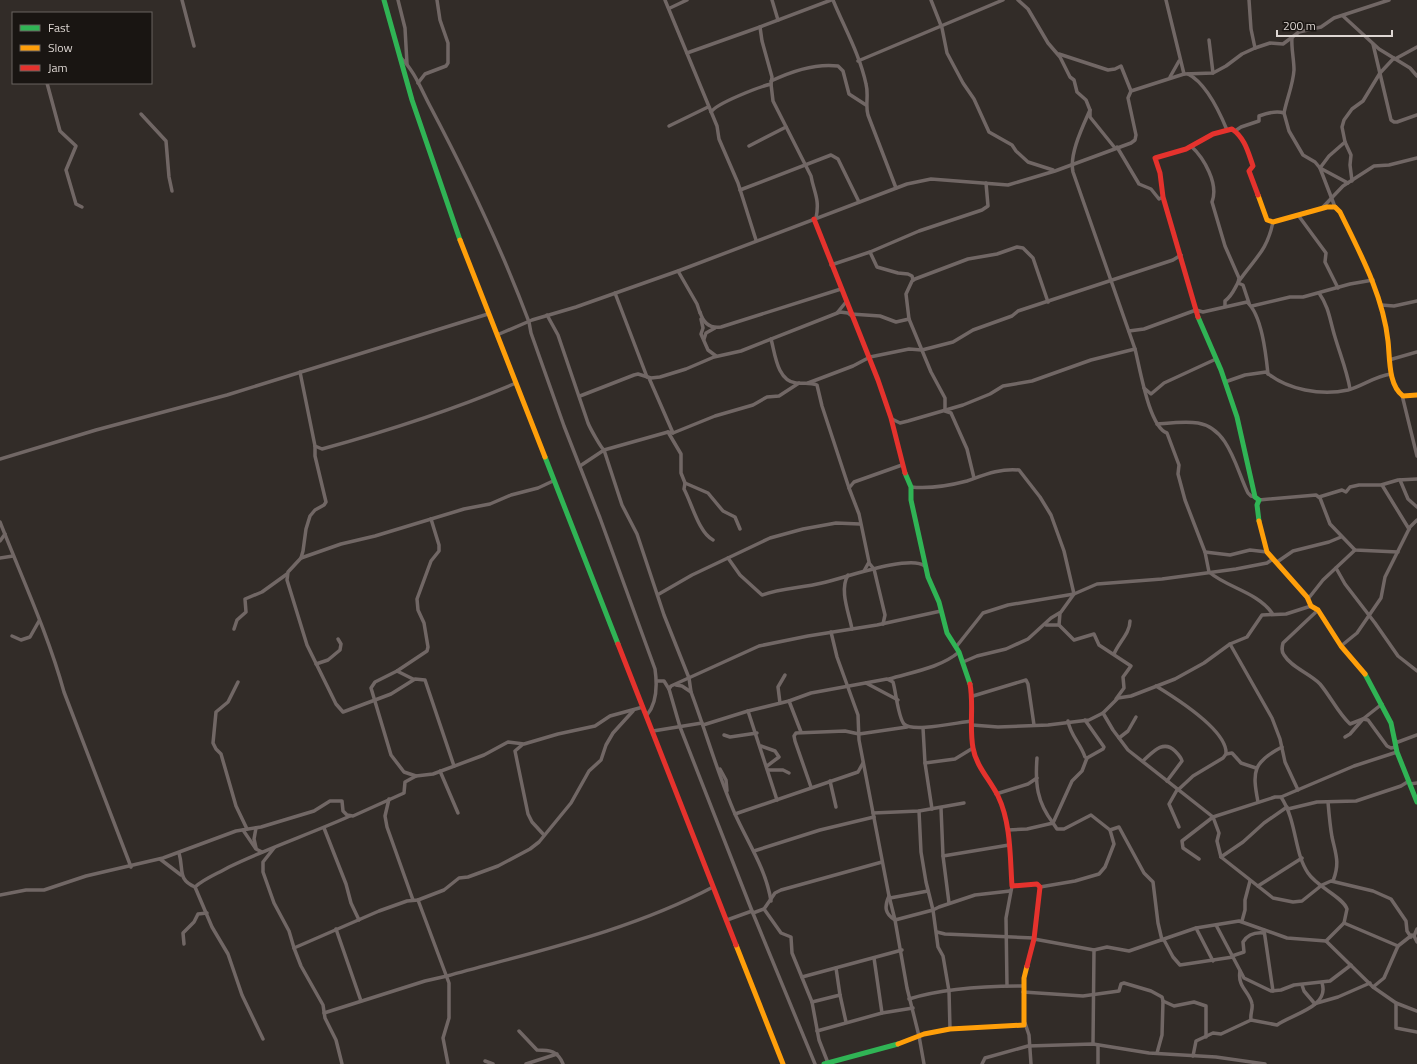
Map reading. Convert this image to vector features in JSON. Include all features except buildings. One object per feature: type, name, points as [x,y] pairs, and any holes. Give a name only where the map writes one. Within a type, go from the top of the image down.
[{"type":"main road","points":[[384,0],[398,55],[446,201],[496,336],[516,383],[553,481],[653,731],[783,1064]]},
{"type":"main road","points":[[1417,395],[1402,395],[1396,389],[1391,374],[1381,305],[1373,280],[1349,229],[1340,212],[1335,207],[1323,208],[1273,222],[1266,218],[1262,203],[1249,172],[1253,166],[1249,158],[1248,149],[1242,137],[1230,129],[1212,134],[1183,150],[1167,152],[1155,158],[1160,173],[1163,197],[1196,310],[1203,331],[1225,381],[1237,417],[1257,498],[1258,515],[1267,552],[1308,599],[1311,606],[1318,610],[1341,646],[1367,676],[1391,723],[1396,749],[1417,802]]},
{"type":"main road","points":[[815,219],[831,265],[870,357],[891,418],[902,465],[911,488],[911,500],[921,539],[929,582],[941,611],[949,637],[959,652],[973,696],[973,748],[979,765],[996,794],[1008,830],[1011,889],[1032,884],[1038,884],[1040,887],[1034,938],[1023,986],[1025,1023],[1019,1026],[950,1029],[919,1036],[889,1047],[826,1063]]},
{"type":"street","points":[[182,0],[194,46]]},
{"type":"street","points":[[398,0],[405,28],[407,64]]},
{"type":"street","points":[[418,83],[425,74],[446,66],[448,63],[448,43],[440,20],[437,0]]},
{"type":"street","points":[[665,0],[670,8],[700,82],[708,107],[717,126],[719,139],[740,190],[756,240]]},
{"type":"street","points":[[670,8],[686,0]]},
{"type":"street","points":[[772,0],[778,20]]},
{"type":"street","points":[[687,53],[832,0],[858,61],[866,85],[866,105],[871,122],[896,188]]},
{"type":"street","points":[[931,0],[941,26],[948,53],[963,83],[974,99],[989,132],[1012,145],[1028,162],[1054,171]]},
{"type":"street","points":[[858,61],[1002,0]]},
{"type":"street","points":[[1018,0],[1028,9],[1070,77],[1074,80],[1077,92],[1086,100],[1090,110],[1090,117],[1116,147],[1139,184],[1151,189],[1159,199],[1163,197]]},
{"type":"street","points":[[1166,0],[1180,60],[1185,74],[1196,79],[1208,93],[1227,131]]},
{"type":"street","points":[[1249,0],[1251,29],[1255,48]]},
{"type":"street","points":[[1131,91],[1185,74],[1213,73],[1226,66],[1242,54],[1255,48],[1270,42],[1283,44],[1299,32],[1321,27],[1334,18],[1389,0]]},
{"type":"street","points":[[1343,16],[1373,44],[1410,68],[1417,76]]},
{"type":"street","points":[[760,27],[762,41],[772,77],[771,83],[773,101],[794,141],[804,165],[810,174],[812,186],[817,197],[815,219]]},
{"type":"street","points":[[1292,37],[1294,71],[1290,86],[1291,92],[1284,113],[1289,131],[1303,155],[1315,162],[1320,168],[1335,207]]},
{"type":"street","points":[[1209,40],[1213,73]]},
{"type":"street","points":[[1373,44],[1391,120],[1397,122],[1417,115]]},
{"type":"street","points":[[1352,181],[1350,165],[1351,154],[1345,142],[1342,127],[1344,120],[1352,109],[1363,101],[1380,73],[1395,59],[1417,47]]},
{"type":"street","points":[[496,336],[547,315],[576,307],[678,271],[756,240],[896,188],[931,179],[1008,185],[1054,171],[1132,142],[1135,139],[1128,98],[1131,91],[1121,66],[1108,70],[1057,54]]},
{"type":"street","points":[[398,55],[407,64],[418,83],[476,194],[529,322],[531,333],[564,426],[634,609],[655,669],[657,681],[653,702],[646,716]]},
{"type":"street","points":[[1170,78],[1177,68],[1180,60]]},
{"type":"street","points":[[711,112],[716,107],[733,100],[748,91],[811,67],[821,65],[838,66],[843,71],[849,94],[866,105]]},
{"type":"street","points":[[47,84],[60,131],[76,146],[66,170],[76,204],[82,207]]},
{"type":"street","points":[[669,126],[708,107]]},
{"type":"street","points":[[1090,110],[1075,148],[1072,164],[1073,172],[1090,216],[1110,280],[1135,349],[1143,379],[1142,386],[1157,424],[1161,431],[1167,433],[1171,441],[1172,449],[1179,465],[1178,474],[1185,500],[1205,552],[1209,572],[1253,597],[1269,608],[1272,613]]},
{"type":"street","points":[[1235,131],[1241,126],[1259,121],[1259,116],[1277,111],[1284,113]]},
{"type":"street","points":[[141,114],[166,141],[169,177],[172,191]]},
{"type":"street","points":[[750,146],[786,127]]},
{"type":"street","points":[[1320,168],[1329,156],[1345,142]]},
{"type":"street","points":[[1191,146],[1201,155],[1212,180],[1215,195],[1212,202],[1225,246],[1239,278],[1234,293],[1225,301],[1225,306]]},
{"type":"street","points":[[740,190],[831,155],[836,157],[859,202]]},
{"type":"street","points":[[1323,208],[1342,186],[1374,166],[1388,165],[1417,158]]},
{"type":"street","points":[[1320,168],[1348,183]]},
{"type":"street","points":[[831,265],[870,252],[919,231],[982,210],[988,206],[986,183]]},
{"type":"street","points":[[1298,215],[1326,253],[1325,262],[1338,288]]},
{"type":"street","points":[[1238,283],[1267,245],[1273,222]]},
{"type":"street","points":[[945,411],[945,398],[938,387],[909,319],[906,294],[913,280],[974,257],[997,254],[1017,247],[1023,248],[1032,258],[1048,302]]},
{"type":"street","points":[[870,252],[877,267],[898,273],[908,274],[912,276],[913,280]]},
{"type":"street","points":[[808,383],[853,366],[870,357],[909,349],[922,350],[953,342],[973,330],[1012,316],[1018,311],[1173,260],[1181,255]]},
{"type":"street","points":[[678,271],[700,312],[702,320],[715,328]]},
{"type":"street","points":[[1129,331],[1144,329],[1196,310],[1203,312],[1247,302],[1250,305],[1290,297],[1302,298],[1350,284],[1373,280]]},
{"type":"street","points":[[1238,283],[1243,285],[1250,305],[1259,323],[1268,374]]},
{"type":"street","points":[[704,340],[705,334],[715,328],[731,325],[841,289]]},
{"type":"street","points":[[1319,292],[1330,313],[1350,389]]},
{"type":"street","points":[[615,293],[648,377],[673,433]]},
{"type":"street","points":[[1381,305],[1394,306],[1417,301]]},
{"type":"street","points":[[837,313],[846,302]]},
{"type":"street","points":[[700,312],[703,328],[701,334],[708,350],[716,356]]},
{"type":"street","points":[[580,396],[628,376],[638,374],[648,377],[660,377],[686,369],[716,356],[742,351],[837,313],[845,312],[852,315],[880,316],[896,322],[909,319]]},
{"type":"street","points":[[0,459],[96,430],[227,395],[488,314]]},
{"type":"street","points":[[547,315],[558,335],[592,432],[604,450],[622,505],[636,531],[645,562],[659,594],[664,614],[689,678],[691,692],[735,814],[754,851],[768,885],[771,901]]},
{"type":"street","points":[[771,339],[780,372],[794,383],[815,384],[819,389],[822,406],[846,480],[859,514],[869,562],[874,570],[885,615],[883,624]]},
{"type":"street","points":[[891,418],[900,423],[945,411],[990,394],[1003,386],[1032,381],[1091,360],[1135,349]]},
{"type":"street","points":[[702,361],[708,350]]},
{"type":"street","points":[[1390,360],[1417,352]]},
{"type":"street","points":[[1142,386],[1151,394],[1164,383],[1216,359]]},
{"type":"street","points":[[300,372],[315,446],[315,456],[326,503],[315,510],[310,516],[306,529],[304,551],[301,558]]},
{"type":"street","points":[[1225,381],[1225,383],[1245,376],[1266,372],[1283,384],[1316,392],[1350,389],[1378,376],[1391,374]]},
{"type":"street","points":[[315,446],[322,449],[385,430],[480,399],[516,383]]},
{"type":"street","points":[[580,466],[604,450],[668,432],[673,433],[715,416],[752,405],[767,397],[779,396],[799,383]]},
{"type":"street","points":[[1402,395],[1417,456]]},
{"type":"street","points":[[945,411],[951,413],[956,422],[967,449],[974,478]]},
{"type":"street","points":[[1157,424],[1197,422],[1215,429],[1233,455],[1248,493],[1257,498],[1315,495],[1319,497],[1342,490],[1346,492],[1350,487],[1359,485],[1382,485],[1390,481],[1417,479]]},
{"type":"street","points":[[668,432],[681,454],[681,473],[685,483],[684,489],[706,537],[713,540]]},
{"type":"street","points":[[849,488],[854,482],[902,465]]},
{"type":"street","points":[[911,488],[929,489],[1002,470],[1017,470],[1022,472],[1051,515],[1064,551],[1074,594],[1060,613],[1051,618],[1045,626]]},
{"type":"street","points":[[846,480],[854,482]]},
{"type":"street","points":[[1400,480],[1408,499],[1417,507]]},
{"type":"street","points":[[454,766],[426,681],[420,678],[413,679],[399,690],[346,711],[341,711],[302,634],[288,587],[288,574],[291,567],[301,558],[341,544],[374,536],[464,509],[490,504],[511,494],[538,488],[553,481]]},
{"type":"street","points":[[685,483],[710,495],[723,511],[735,518],[740,528]]},
{"type":"street","points":[[1382,485],[1410,530]]},
{"type":"street","points":[[1319,497],[1330,524],[1355,550],[1398,552]]},
{"type":"street","points":[[431,519],[439,545],[439,551],[432,560],[417,599],[428,647],[426,652],[372,685],[374,700],[391,755],[404,772],[416,776],[430,775],[491,752],[508,742],[522,745]]},
{"type":"street","points":[[1341,646],[1357,633],[1381,598],[1386,577],[1398,552],[1417,520]]},
{"type":"street","points":[[0,522],[39,621],[59,674],[64,692],[131,867]]},
{"type":"street","points":[[659,594],[663,590],[752,546],[780,535],[836,523],[860,524]]},
{"type":"street","points":[[0,541],[5,534]]},
{"type":"street","points":[[956,646],[983,613],[1008,605],[1074,594],[1097,584],[1162,579],[1249,568],[1275,561],[1293,551],[1329,542],[1341,537]]},
{"type":"street","points":[[1205,552],[1232,555],[1252,550],[1267,552]]},
{"type":"street","points":[[1308,599],[1322,580],[1355,550]]},
{"type":"street","points":[[0,558],[13,556]]},
{"type":"street","points":[[728,558],[740,575],[762,595],[778,589],[823,583],[864,571],[917,562],[925,566]]},
{"type":"street","points":[[864,571],[869,562]]},
{"type":"street","points":[[1336,568],[1345,584],[1398,656],[1417,671]]},
{"type":"street","points":[[234,629],[237,620],[246,612],[244,600],[262,592],[288,574]]},
{"type":"street","points":[[848,576],[844,584],[847,610],[852,629]]},
{"type":"street","points":[[656,586],[663,590]]},
{"type":"street","points":[[1116,700],[1131,696],[1179,677],[1204,663],[1230,644],[1247,637],[1261,616],[1272,613],[1286,614],[1311,606]]},
{"type":"street","points":[[1318,610],[1283,643],[1283,654],[1294,666],[1306,672],[1320,684],[1349,724],[1363,719],[1368,720],[1387,746],[1396,749]]},
{"type":"street","points":[[669,689],[671,686],[759,646],[831,632],[883,624],[941,611]]},
{"type":"street","points":[[1059,625],[1060,613]]},
{"type":"street","points":[[12,636],[21,640],[30,637],[39,621]]},
{"type":"street","points":[[1114,654],[1118,644],[1129,631],[1130,621]]},
{"type":"street","points":[[653,731],[703,724],[748,710],[789,701],[810,693],[887,679],[949,660],[962,661],[1011,648],[1032,637],[1037,630],[1045,626],[1059,625],[1074,640],[1094,634],[1098,644],[1131,667],[1123,676],[1125,685],[1116,700],[1103,713],[1085,720],[1068,721],[1048,725],[998,727],[972,723],[913,729],[907,727],[859,734],[845,731],[801,732],[795,734],[795,741],[811,788]]},
{"type":"street","points":[[831,632],[837,657],[849,686],[858,715],[859,734],[873,815],[889,897],[902,950],[909,999],[913,1008],[924,1064]]},
{"type":"street","points":[[316,664],[328,660],[340,650],[341,644],[338,639]]},
{"type":"street","points":[[1230,644],[1270,714],[1282,747],[1285,762],[1298,790]]},
{"type":"street","points":[[949,660],[959,652]]},
{"type":"street","points":[[397,671],[413,679]]},
{"type":"street","points":[[780,703],[778,687],[785,675]]},
{"type":"street","points":[[887,679],[893,682],[902,721],[907,727]]},
{"type":"street","points":[[973,696],[1026,680],[1028,684],[1034,725]]},
{"type":"street","points":[[657,681],[664,681],[669,689],[680,727],[814,1064]]},
{"type":"street","points":[[238,682],[228,702],[216,712],[213,743],[221,754],[236,806],[245,830],[256,849],[262,852]]},
{"type":"street","points":[[865,683],[898,700]]},
{"type":"street","points":[[674,685],[682,686],[691,692]]},
{"type":"street","points":[[1156,686],[1197,712],[1216,732],[1226,749],[1226,754]]},
{"type":"street","points":[[789,701],[801,732]]},
{"type":"street","points":[[1345,737],[1350,734],[1363,719],[1382,704]]},
{"type":"street","points":[[544,834],[532,822],[528,814],[515,751],[522,745],[558,734],[595,726],[610,716],[643,707]]},
{"type":"street","points":[[294,948],[359,920],[447,889],[459,878],[480,873],[506,863],[530,849],[539,842],[544,834],[571,803],[589,771],[601,760],[606,745],[613,733],[633,710]]},
{"type":"street","points":[[748,710],[757,733],[777,800]]},
{"type":"street","points":[[1103,713],[1128,750],[1213,817],[1219,833],[1217,841],[1221,858],[1273,898],[1293,902],[1302,900],[1320,887],[1333,881],[1373,891],[1389,897],[1406,921],[1407,931],[1417,942]]},
{"type":"street","points":[[1119,738],[1128,731],[1136,717]]},
{"type":"street","points":[[1053,823],[1072,781],[1082,771],[1087,758],[1104,747],[1085,720]]},
{"type":"street","points":[[1068,721],[1073,737],[1080,744],[1085,757],[1087,758]]},
{"type":"street","points":[[923,728],[925,763],[932,809]]},
{"type":"street","points":[[724,735],[730,737],[757,733]]},
{"type":"street","points":[[1395,741],[1398,742],[1417,735]]},
{"type":"street","points":[[761,746],[775,751],[778,757],[767,766]]},
{"type":"street","points":[[1143,761],[1159,747],[1168,746],[1173,749],[1182,761],[1167,781]]},
{"type":"street","points":[[1258,802],[1254,786],[1256,768],[1263,758],[1282,747]]},
{"type":"street","points":[[925,763],[955,759],[973,748]]},
{"type":"street","points":[[1199,859],[1183,848],[1182,841],[1213,817],[1277,796],[1281,797],[1396,749]]},
{"type":"street","points":[[1179,827],[1169,807],[1169,802],[1177,790],[1193,776],[1226,754],[1232,753],[1241,763],[1256,768]]},
{"type":"street","points":[[1037,758],[1037,778],[1040,802],[1058,829],[1064,829],[1091,815],[1110,830],[1114,844],[1105,867],[1099,874],[1075,881],[1040,887]]},
{"type":"street","points":[[858,772],[864,762]]},
{"type":"street","points":[[768,770],[783,770],[789,772]]},
{"type":"street","points":[[440,771],[458,813]]},
{"type":"street","points":[[735,814],[858,772],[867,775]]},
{"type":"street","points":[[195,887],[209,877],[262,852],[324,828],[404,793],[405,782],[416,776]]},
{"type":"street","points":[[996,794],[1028,784],[1037,778]]},
{"type":"street","points":[[830,781],[836,807]]},
{"type":"street","points":[[1221,858],[1243,842],[1264,823],[1287,808],[1310,803],[1356,801],[1409,782],[1417,783]]},
{"type":"street","points":[[1281,797],[1287,808],[1307,872],[1320,887],[1346,906],[1347,912],[1344,923],[1326,941]]},
{"type":"street","points":[[389,799],[385,816],[387,827],[413,900]]},
{"type":"street","points":[[0,895],[26,890],[44,890],[86,876],[131,867],[160,859],[245,830],[310,812],[327,803],[339,800],[343,802],[343,811],[351,816]]},
{"type":"street","points":[[1328,802],[1332,836],[1338,861],[1333,881]]},
{"type":"street","points":[[754,851],[873,815],[919,811],[964,803]]},
{"type":"street","points":[[941,808],[943,856],[949,903]]},
{"type":"street","points":[[919,811],[921,852],[937,932],[938,947],[943,956],[949,991],[950,1029]]},
{"type":"street","points":[[1008,830],[1027,829],[1053,823]]},
{"type":"street","points":[[1110,830],[1119,827],[1140,866],[1153,882],[1158,923],[1163,940],[1178,964],[1213,961],[1233,957],[1244,952],[1243,942],[1250,934],[1264,932]]},
{"type":"street","points":[[256,828],[256,849]]},
{"type":"street","points":[[324,828],[359,920]]},
{"type":"street","points":[[943,856],[1009,845]]},
{"type":"street","points":[[274,848],[263,862],[263,872],[274,903],[289,931],[301,966],[322,1005],[336,1040],[342,1064]]},
{"type":"street","points":[[179,853],[182,867],[181,875]]},
{"type":"street","points":[[1258,886],[1302,858]]},
{"type":"street","points":[[160,859],[181,875],[187,884],[195,887],[212,927],[228,954],[242,995],[263,1039]]},
{"type":"street","points":[[727,920],[764,909],[776,893],[781,890],[882,862]]},
{"type":"street","points":[[1242,922],[1250,881]]},
{"type":"street","points":[[324,1013],[425,980],[447,976],[612,930],[686,901],[714,887]]},
{"type":"street","points":[[889,897],[886,910],[889,916],[895,920],[933,910],[949,903],[976,895],[1011,889],[1006,918],[1008,986]]},
{"type":"street","points":[[889,897],[928,890]]},
{"type":"street","points":[[418,900],[447,976],[450,989],[450,1010],[443,1038],[448,1064]]},
{"type":"street","points":[[764,909],[781,933],[791,937],[792,953],[812,1002],[817,1031],[826,1063]]},
{"type":"street","points":[[184,944],[183,933],[194,922],[198,914],[207,913]]},
{"type":"street","points":[[937,932],[945,934],[1034,938],[1094,950],[1107,947],[1129,951],[1196,928],[1232,921],[1242,922],[1264,932],[1287,938],[1326,941],[1373,987],[1396,1002],[1417,1011]]},
{"type":"street","points":[[1344,923],[1398,946]]},
{"type":"street","points":[[1216,925],[1244,978],[1273,991],[1302,985],[1322,983],[1334,979],[1351,966]]},
{"type":"street","points":[[1196,928],[1213,961]]},
{"type":"street","points":[[336,929],[361,1001]]},
{"type":"street","points":[[1373,987],[1382,982],[1398,946],[1412,936],[1417,929]]},
{"type":"street","points":[[1264,932],[1273,991]]},
{"type":"street","points":[[802,977],[836,968],[845,964],[902,950]]},
{"type":"street","points":[[1093,1044],[1094,950]]},
{"type":"street","points":[[874,958],[882,1013]]},
{"type":"street","points":[[836,968],[846,1022]]},
{"type":"street","points":[[1240,971],[1242,986],[1251,999],[1251,1020]]},
{"type":"street","points":[[1023,992],[1053,996],[1093,996],[1119,992],[1121,984],[1124,983],[1150,991],[1162,997],[1164,1001],[1174,1006],[1194,1002],[1206,1006],[1206,1037]]},
{"type":"street","points":[[1316,1004],[1323,996],[1324,991],[1322,983]]},
{"type":"street","points":[[1193,1056],[1196,1040],[1213,1033],[1221,1034],[1251,1020],[1277,1025],[1289,1017],[1316,1004],[1338,997],[1370,983]]},
{"type":"street","points":[[1302,985],[1304,991],[1316,1004]]},
{"type":"street","points":[[909,999],[921,995],[949,991],[1023,986]]},
{"type":"street","points":[[812,1002],[840,995]]},
{"type":"street","points":[[1158,1054],[1162,1034],[1164,1001]]},
{"type":"street","points":[[1396,1002],[1396,1028],[1417,1032]]},
{"type":"street","points":[[817,1031],[882,1013],[913,1008]]},
{"type":"street","points":[[1025,1023],[1029,1035],[1028,1046],[1030,1064]]},
{"type":"street","points":[[519,1031],[537,1050],[552,1051],[557,1054],[563,1064]]},
{"type":"street","points":[[982,1064],[985,1058],[1028,1046],[1093,1044],[1124,1050],[1158,1054],[1193,1056],[1264,1064]]},
{"type":"street","points":[[1098,1045],[1098,1064]]},
{"type":"street","points":[[526,1064],[557,1054]]},
{"type":"street","points":[[485,1061],[493,1064]]},
{"type":"traffic: fast","points":[[384,0],[412,100],[460,240]]},
{"type":"traffic: fast","points":[[1198,317],[1221,370],[1237,417],[1255,497],[1259,500],[1257,505],[1259,521]]},
{"type":"traffic: fast","points":[[545,457],[618,644]]},
{"type":"traffic: fast","points":[[905,473],[911,487],[911,500],[928,577],[939,602],[947,633],[959,652],[970,684]]},
{"type":"traffic: fast","points":[[1365,674],[1391,723],[1397,752],[1417,802]]},
{"type":"traffic: fast","points":[[824,1064],[898,1044]]},
{"type":"traffic: slow","points":[[1258,195],[1267,220],[1273,222],[1327,207],[1335,207],[1340,212],[1376,291],[1385,324],[1392,378],[1398,391],[1403,396],[1417,395]]},
{"type":"traffic: slow","points":[[460,240],[545,457]]},
{"type":"traffic: slow","points":[[1259,521],[1267,552],[1307,597],[1311,606],[1318,610],[1341,646],[1365,674]]},
{"type":"traffic: slow","points":[[736,945],[783,1064]]},
{"type":"traffic: slow","points":[[898,1044],[924,1034],[950,1029],[1024,1025],[1024,978],[1027,966]]},
{"type":"traffic: jam","points":[[1198,317],[1163,197],[1160,173],[1155,158],[1186,149],[1213,134],[1232,129],[1243,141],[1248,151],[1253,166],[1249,171],[1258,195]]},
{"type":"traffic: jam","points":[[814,219],[878,380],[891,418],[905,473]]},
{"type":"traffic: jam","points":[[618,644],[736,945]]},
{"type":"traffic: jam","points":[[970,684],[972,700],[971,732],[973,748],[977,761],[995,790],[1002,806],[1008,829],[1012,886],[1037,884],[1040,887],[1034,939],[1027,966]]}]
